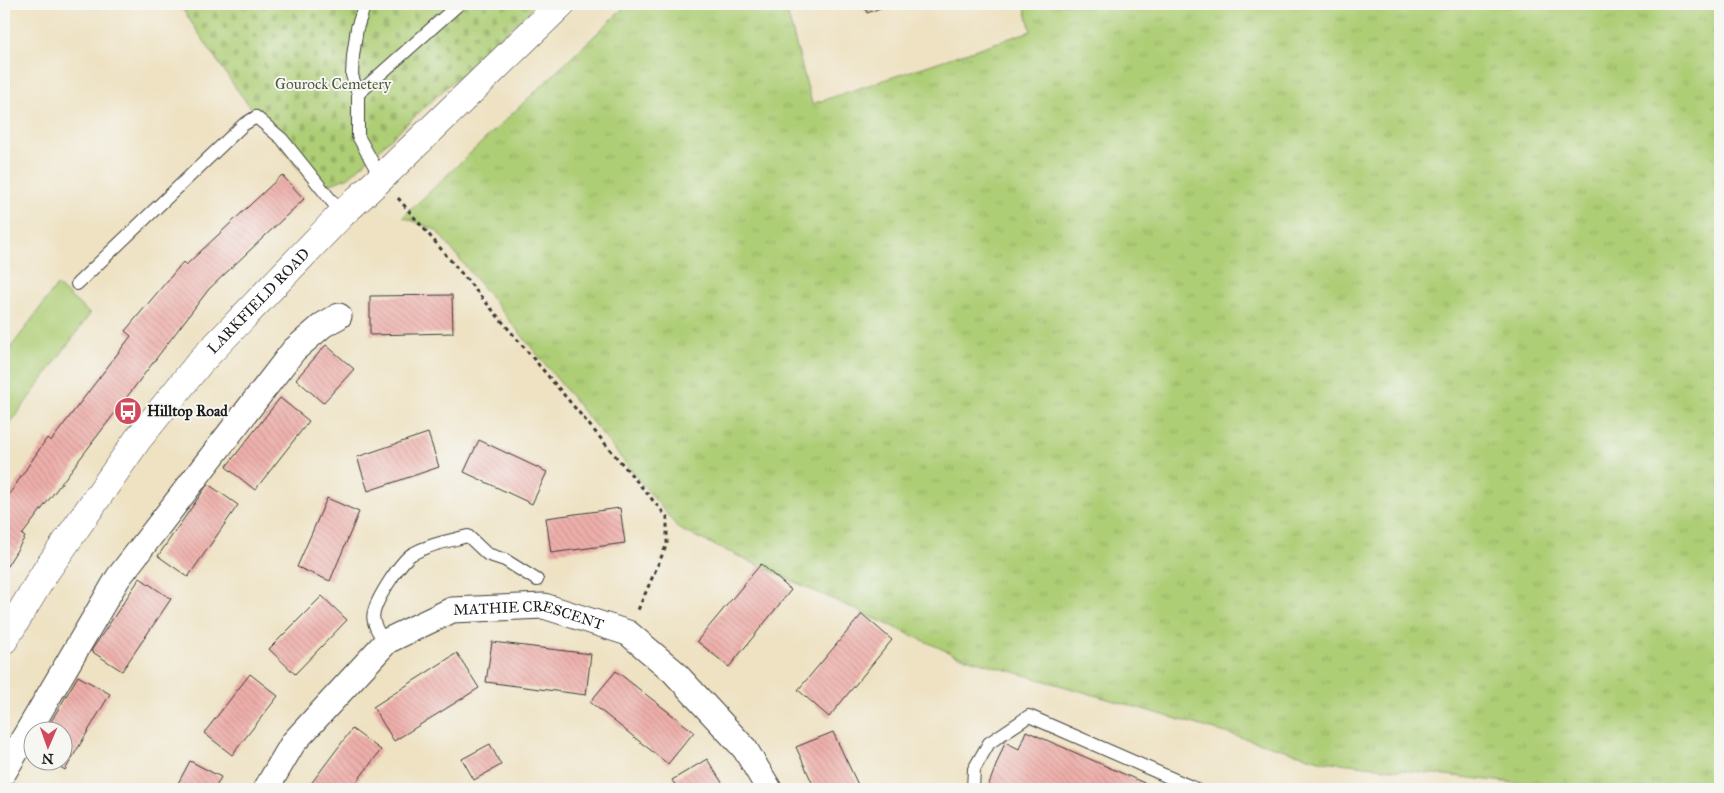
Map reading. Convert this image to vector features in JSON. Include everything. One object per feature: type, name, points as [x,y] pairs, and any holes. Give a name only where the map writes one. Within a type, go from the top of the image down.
[{"type":"street","name":"LARKFIELD ROAD","points":[[4,640],[46,571],[144,432],[201,361],[342,214],[562,4]]},
{"type":"street","points":[[4,772],[118,578],[294,350],[323,325],[339,316]]},
{"type":"street","name":"MATHIE CRESCENT","points":[[266,789],[292,743],[387,642],[452,610],[544,606],[628,634],[673,671],[745,749],[769,789]]},
{"type":"lane","points":[[365,4],[358,28],[352,75],[358,94],[358,136],[381,178]]},
{"type":"lane","points":[[358,94],[459,4]]},
{"type":"lane","points":[[77,284],[243,125],[256,117],[282,139],[342,214]]},
{"type":"lane","points":[[387,642],[381,639],[377,632],[373,612],[393,574],[411,555],[434,545],[468,536],[487,554],[504,560],[537,580]]},
{"type":"lane","points":[[973,789],[974,769],[989,743],[1028,716],[1196,789]]},
{"type":"path","points":[[381,178],[667,517],[667,544],[628,634]]},
{"type":"green space","name":"Gourock Cemetery","points":[[179,4],[537,4],[349,177],[315,190],[235,87]]},
{"type":"green space","points":[[628,4],[785,4],[812,104],[1031,31],[1024,4],[1720,4],[1720,789],[1553,789],[1549,787],[1323,761],[955,655],[679,529],[436,230],[403,217]]},
{"type":"green space","points":[[57,285],[90,314],[4,432],[4,357]]},
{"type":"building","points":[[864,4],[891,4],[867,13]]},
{"type":"building","points":[[282,175],[304,199],[209,289],[22,535],[25,537],[4,571],[4,502],[47,438],[51,441],[131,336],[125,331],[183,262],[186,265]]},
{"type":"building","points":[[452,295],[453,333],[370,335],[370,296]]},
{"type":"building","points":[[326,345],[354,369],[323,403],[296,379]]},
{"type":"building","points":[[280,398],[309,421],[255,490],[226,467]]},
{"type":"building","points":[[428,433],[439,467],[368,491],[357,457]]},
{"type":"building","points":[[479,440],[547,472],[532,504],[464,472]]},
{"type":"building","points":[[208,484],[238,505],[188,577],[158,556]]},
{"type":"building","points":[[327,498],[359,512],[330,581],[297,567]]},
{"type":"building","points":[[620,508],[625,543],[551,553],[546,518]]},
{"type":"building","points":[[761,564],[791,590],[729,667],[697,641]]},
{"type":"building","points":[[140,578],[171,599],[122,671],[91,651]]},
{"type":"building","points":[[322,596],[347,620],[295,674],[269,649]]},
{"type":"building","points":[[862,614],[892,640],[829,717],[798,690]]},
{"type":"building","points":[[492,642],[591,654],[586,695],[486,682]]},
{"type":"building","points":[[457,653],[479,688],[394,741],[373,707]]},
{"type":"building","points":[[616,671],[694,732],[668,764],[590,702]]},
{"type":"building","points":[[250,674],[278,696],[232,755],[204,733]]},
{"type":"building","points":[[78,676],[110,694],[72,758],[72,720],[52,720]]},
{"type":"building","points":[[352,729],[381,750],[351,789],[307,789]]},
{"type":"building","points":[[1026,731],[1158,789],[987,789],[1005,742],[1019,749]]},
{"type":"building","points":[[833,732],[860,789],[815,789],[796,747]]},
{"type":"building","points":[[490,744],[501,765],[474,780],[462,759]]},
{"type":"building","points":[[707,759],[726,789],[678,789],[672,780]]},
{"type":"building","points":[[190,761],[221,777],[215,789],[175,789]]},
{"type":"place","name":"Hilltop Road","points":[[128,411]]}]
